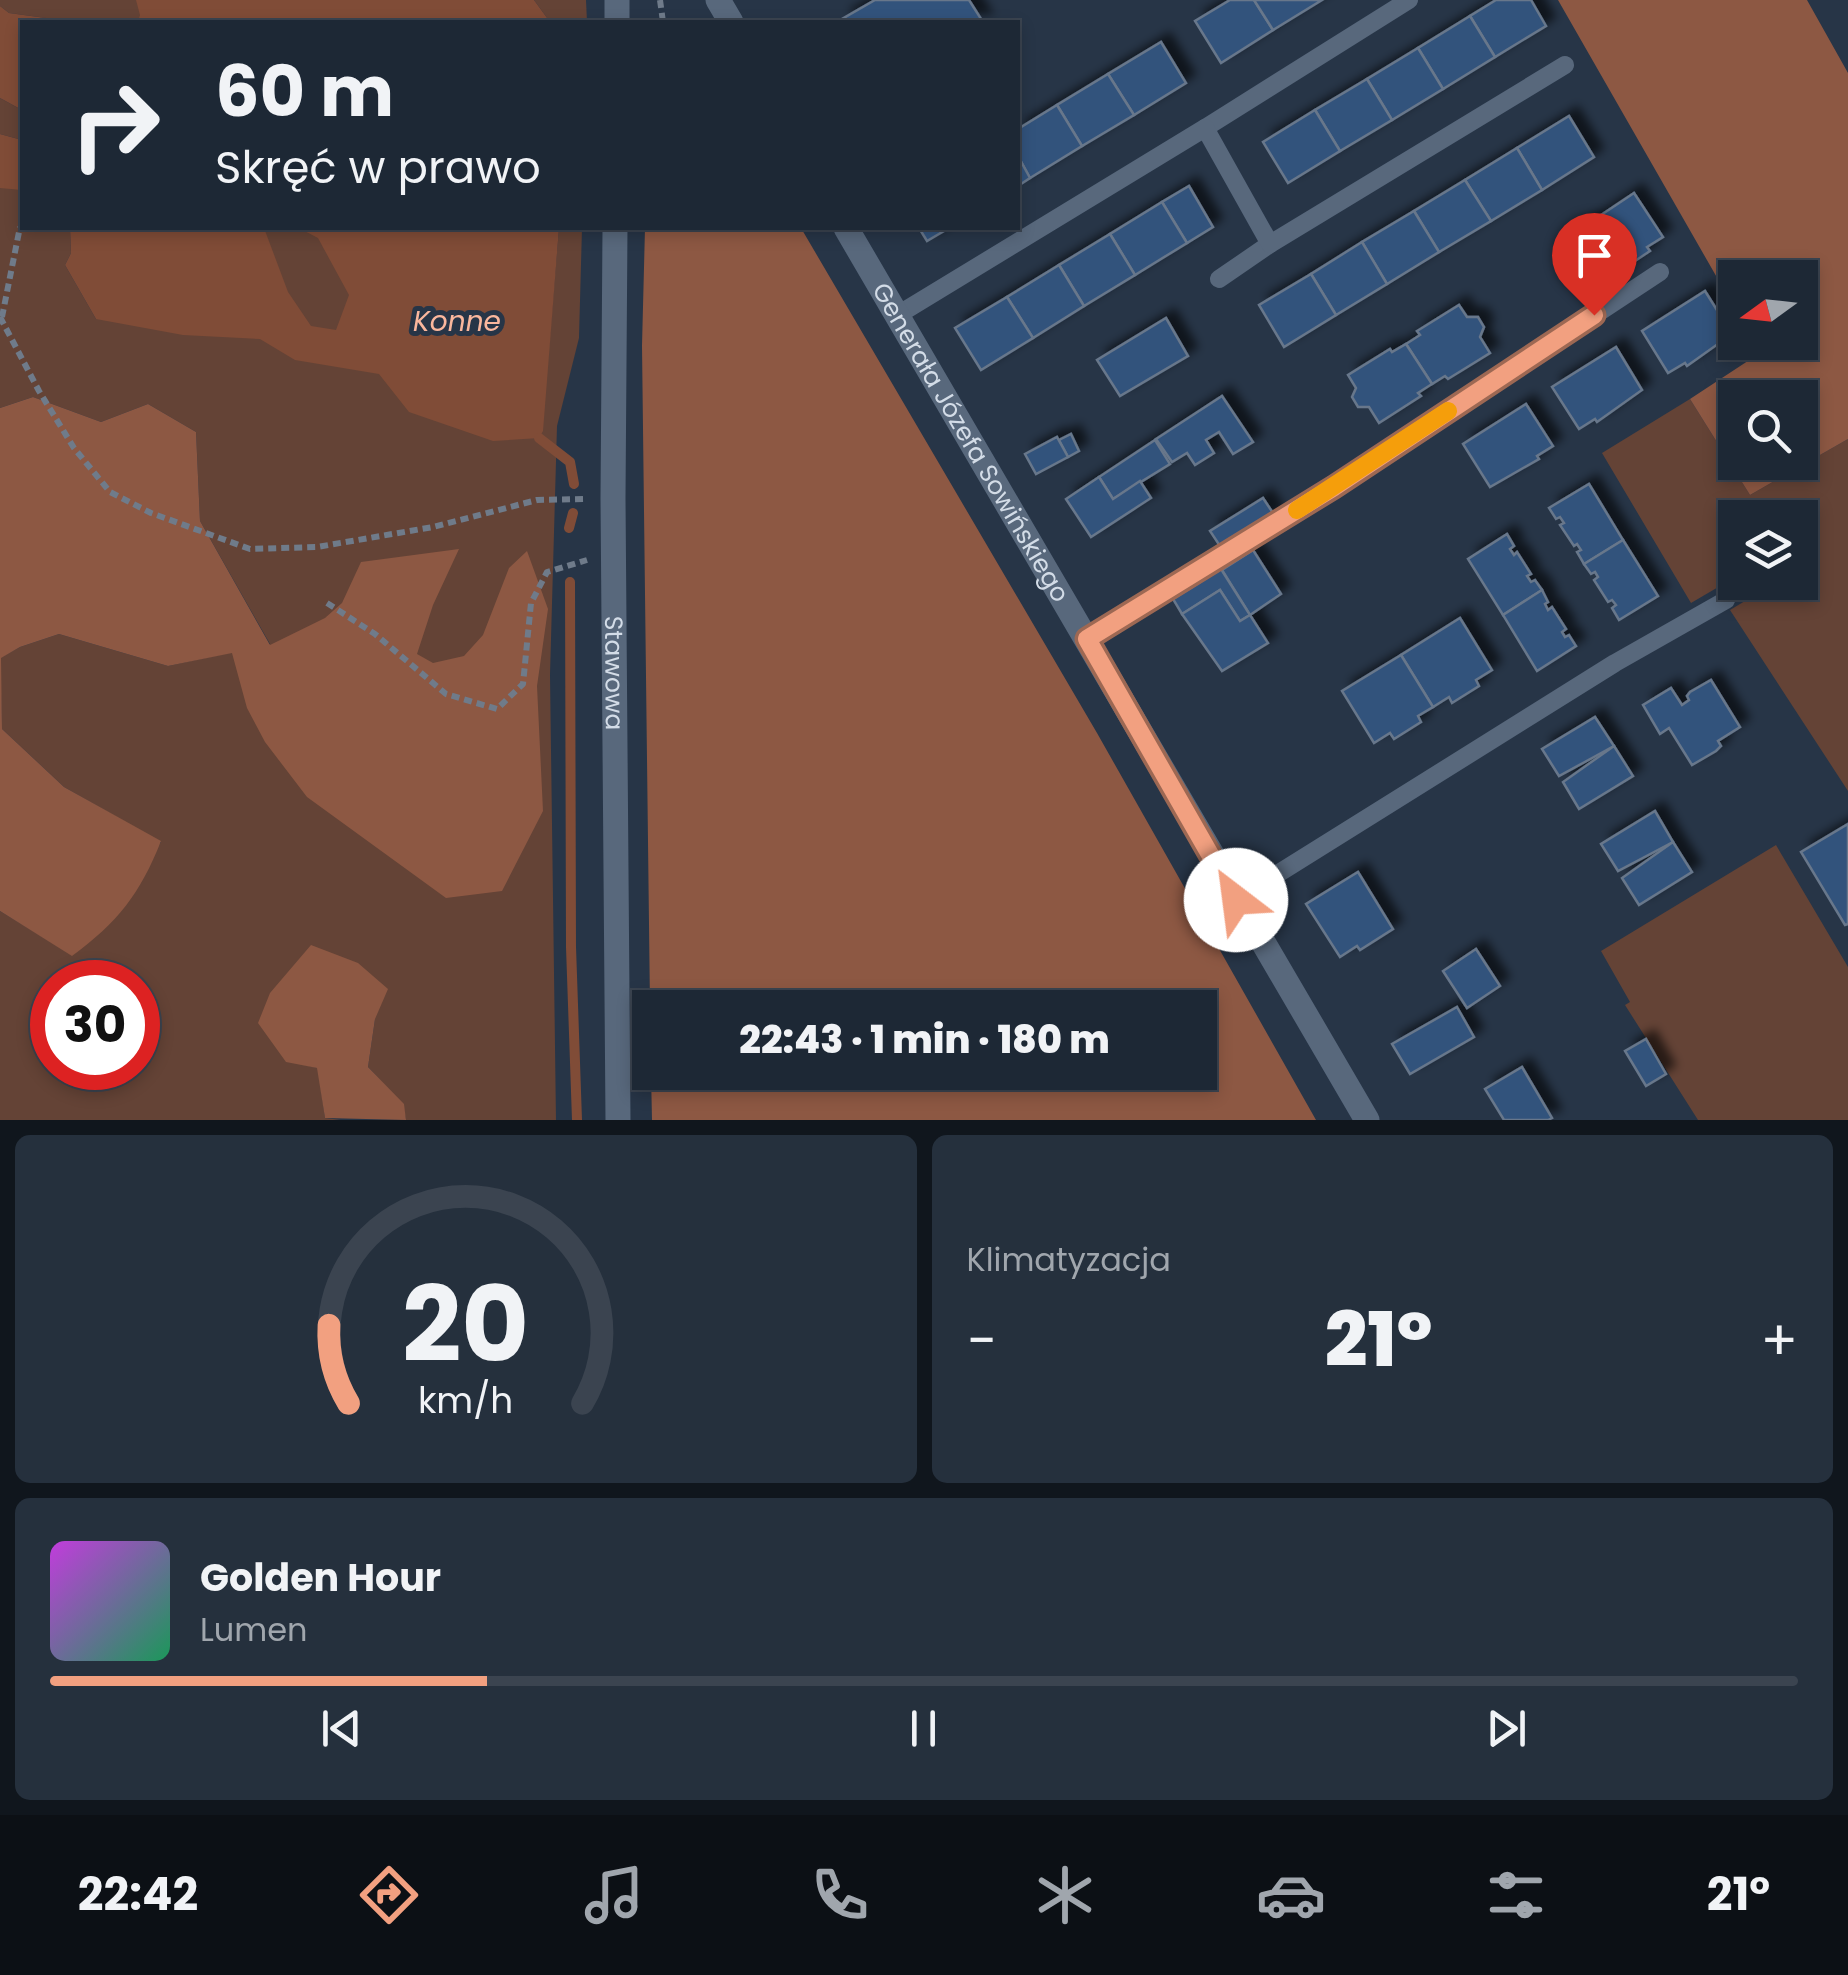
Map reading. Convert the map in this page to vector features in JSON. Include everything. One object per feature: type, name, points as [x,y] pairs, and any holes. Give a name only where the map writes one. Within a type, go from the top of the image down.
[{"type":"street","name":"Stawowa","points":[[615,230],[612,498],[618,1120]]},
{"type":"street","name":"Generała Józefa Sowińskiego","points":[[847,230],[1367,1120]]},
{"type":"lane","points":[[896,316],[1410,0]]},
{"type":"lane","points":[[1219,279],[1565,65]]},
{"type":"lane","points":[[1205,128],[1270,244]]},
{"type":"lane","points":[[1087,639],[1334,487],[1660,272]]},
{"type":"lane","points":[[1236,900],[1615,662],[1726,600]]},
{"type":"path","points":[[20,228],[1,317],[74,448],[110,492],[151,513],[250,549],[317,547],[433,527],[537,500],[612,498]]},
{"type":"path","points":[[328,604],[376,634],[446,694],[498,710],[523,684],[531,603],[547,572],[581,560]]},
{"type":"shaded area","points":[[0,0],[158,0],[160,20],[54,20],[9,13],[0,6]]},
{"type":"shaded area","points":[[534,0],[586,0],[587,20],[549,20]]},
{"type":"shaded area","points":[[1558,0],[1807,0],[1848,73],[1848,439],[1818,456],[1818,380],[1719,380],[1749,360],[1818,360],[1818,260],[1718,260],[1718,279]]},
{"type":"shaded area","points":[[0,98],[20,109],[20,139],[0,134]]},
{"type":"shaded area","points":[[0,142],[20,144],[20,230],[70,230],[71,253],[65,265],[96,319],[239,230],[328,230],[543,417],[559,230],[582,230],[579,338],[557,426],[550,675],[556,1120],[406,1120],[403,1104],[368,1067],[375,1019],[305,1065],[318,1068],[325,1118],[341,1120],[0,1120],[0,911],[72,955],[161,842],[64,787],[2,729],[0,658],[59,634],[168,666],[270,644],[200,521],[196,432],[148,404],[101,422],[33,397],[0,408]]},
{"type":"shaded area","points":[[645,230],[802,230],[1097,733],[1316,1120],[652,1120],[651,1090],[1217,1090],[1217,990],[650,990],[642,346]]},
{"type":"shaded area","points":[[1718,381],[1718,444],[1690,399]]},
{"type":"shaded area","points":[[33,397],[101,422],[148,404],[196,432],[200,521],[270,645],[325,618],[342,603],[361,562],[459,549],[433,605],[417,654],[433,663],[464,656],[483,635],[509,568],[527,551],[548,609],[537,686],[543,811],[502,891],[446,898],[307,797],[265,742],[247,708],[232,653],[168,666],[59,634],[1,658],[2,729],[64,787],[161,841],[126,906],[72,956],[0,911],[0,408]]},
{"type":"shaded area","points":[[1690,399],[1718,444],[1718,480],[1741,480],[1750,495],[1776,480],[1818,480],[1818,456],[1848,439],[1848,791],[1730,610],[1744,600],[1818,600],[1818,500],[1718,500],[1718,587],[1691,603],[1602,453]]},
{"type":"shaded area","points":[[1741,480],[1776,480],[1750,495]]},
{"type":"shaded area","points":[[1776,845],[1848,967],[1848,1120],[1698,1120],[1625,1005],[1630,1002],[1601,951]]},
{"type":"shaded area","points":[[311,945],[358,963],[388,989],[375,1019],[368,1067],[404,1104],[406,1120],[325,1118],[317,1068],[286,1062],[258,1023],[270,993]]},
{"type":"water","points":[[136,0],[534,0],[549,20],[139,20]]},
{"type":"water","points":[[0,6],[9,13],[53,19],[20,20],[20,109],[0,98]]},
{"type":"water","points":[[0,134],[20,139],[20,190],[0,188]]},
{"type":"water","name":"Konne","points":[[70,230],[265,230],[288,292],[311,326],[336,330],[349,295],[318,238],[303,230],[559,230],[543,431],[539,438],[493,441],[409,412],[379,374],[295,360],[260,339],[183,335],[96,319],[65,265],[71,253]]},
{"type":"building","points":[[875,0],[969,0],[982,20],[843,20]]},
{"type":"building","points":[[1230,0],[1254,0],[1273,30],[1221,63],[1195,21]]},
{"type":"building","points":[[1254,0],[1322,0],[1273,30]]},
{"type":"building","points":[[1496,0],[1531,0],[1546,26],[1495,57],[1470,16]]},
{"type":"building","points":[[1470,16],[1495,57],[1443,89],[1418,48]]},
{"type":"building","points":[[1161,42],[1186,83],[1134,115],[1108,74]]},
{"type":"building","points":[[1418,48],[1443,89],[1392,120],[1367,79]]},
{"type":"building","points":[[1108,74],[1134,115],[1082,146],[1057,105]]},
{"type":"building","points":[[1367,79],[1392,120],[1340,151],[1315,110]]},
{"type":"building","points":[[1057,105],[1082,146],[1030,178],[1020,160],[1020,128]]},
{"type":"building","points":[[1315,110],[1340,151],[1288,183],[1263,142]]},
{"type":"building","points":[[1569,116],[1594,157],[1542,190],[1517,148]]},
{"type":"building","points":[[1517,148],[1542,190],[1491,221],[1465,180]]},
{"type":"building","points":[[1020,160],[1030,178],[1020,185]]},
{"type":"building","points":[[1465,180],[1491,221],[1439,252],[1414,211]]},
{"type":"building","points":[[1189,186],[1213,227],[1187,243],[1162,202]]},
{"type":"building","points":[[1634,193],[1663,237],[1647,247],[1650,251],[1608,279],[1599,264],[1587,263],[1581,254],[1585,243],[1577,231]]},
{"type":"building","points":[[1162,202],[1187,243],[1135,275],[1110,234]]},
{"type":"building","points":[[1414,211],[1439,252],[1387,284],[1362,242]]},
{"type":"building","points":[[920,230],[946,230],[927,241]]},
{"type":"building","points":[[1110,234],[1135,275],[1084,306],[1059,265]]},
{"type":"building","points":[[1362,242],[1387,284],[1336,315],[1311,274]]},
{"type":"building","points":[[1059,265],[1084,306],[1033,338],[1007,297]]},
{"type":"building","points":[[1311,274],[1336,315],[1284,347],[1259,305]]},
{"type":"building","points":[[1705,291],[1718,312],[1718,344],[1687,366],[1685,363],[1668,373],[1642,331]]},
{"type":"building","points":[[1007,297],[1033,338],[981,370],[955,328]]},
{"type":"building","points":[[1459,305],[1467,317],[1478,317],[1484,327],[1480,337],[1490,353],[1448,379],[1445,376],[1432,384],[1406,344],[1420,335],[1417,331]]},
{"type":"building","points":[[1166,318],[1188,356],[1120,396],[1097,360]]},
{"type":"building","points":[[1406,344],[1432,384],[1418,393],[1421,396],[1379,423],[1369,407],[1358,407],[1352,397],[1356,388],[1348,375],[1390,349],[1392,352]]},
{"type":"building","points":[[1616,347],[1642,390],[1597,422],[1595,419],[1579,429],[1552,387]]},
{"type":"building","points":[[1222,396],[1253,442],[1233,454],[1219,432],[1206,440],[1214,453],[1195,465],[1187,453],[1172,462],[1156,439]]},
{"type":"building","points":[[1526,404],[1553,446],[1537,456],[1539,459],[1490,487],[1463,444]]},
{"type":"building","points":[[1071,434],[1079,451],[1068,457],[1059,440]]},
{"type":"building","points":[[1057,437],[1068,457],[1036,474],[1025,454]]},
{"type":"building","points":[[1155,440],[1170,464],[1113,499],[1099,477]]},
{"type":"building","points":[[1099,477],[1113,499],[1140,481],[1151,498],[1091,537],[1066,499]]},
{"type":"building","points":[[1589,484],[1623,540],[1584,564],[1577,552],[1581,550],[1560,525],[1564,523],[1560,517],[1556,519],[1549,508]]},
{"type":"building","points":[[1263,498],[1275,516],[1220,546],[1210,531]]},
{"type":"building","points":[[1507,534],[1514,546],[1510,549],[1514,555],[1517,552],[1531,574],[1527,576],[1531,582],[1535,580],[1542,590],[1503,615],[1468,559]]},
{"type":"building","points":[[1623,540],[1658,596],[1619,620],[1612,608],[1616,605],[1612,600],[1608,602],[1594,580],[1598,577],[1595,572],[1591,574],[1584,564]]},
{"type":"building","points":[[1253,550],[1281,594],[1250,615],[1222,570]]},
{"type":"building","points":[[1221,569],[1250,615],[1240,621],[1220,590],[1182,614],[1173,599]]},
{"type":"building","points":[[1220,590],[1240,621],[1250,615],[1268,643],[1222,671],[1182,614]]},
{"type":"building","points":[[1542,590],[1548,610],[1552,607],[1566,629],[1562,632],[1565,637],[1569,635],[1576,646],[1537,671],[1503,615]]},
{"type":"building","points":[[1460,618],[1492,670],[1476,680],[1479,686],[1452,703],[1449,697],[1433,707],[1401,655]]},
{"type":"building","points":[[1401,655],[1433,707],[1418,716],[1421,722],[1394,739],[1390,733],[1374,743],[1342,691]]},
{"type":"building","points":[[1711,680],[1740,727],[1718,741],[1721,746],[1716,751],[1692,765],[1669,728],[1660,734],[1643,705],[1671,688],[1682,705],[1689,700],[1690,692]]},
{"type":"building","points":[[1595,717],[1614,746],[1559,776],[1542,749]]},
{"type":"building","points":[[1614,746],[1633,776],[1579,809],[1563,782]]},
{"type":"building","points":[[1655,811],[1673,842],[1618,871],[1601,844]]},
{"type":"building","points":[[1848,824],[1848,924],[1845,925],[1801,852]]},
{"type":"building","points":[[1673,842],[1692,872],[1639,905],[1622,878]]},
{"type":"building","points":[[1358,872],[1393,929],[1360,950],[1357,946],[1340,957],[1306,904]]},
{"type":"building","points":[[1476,949],[1500,986],[1467,1008],[1443,971]]},
{"type":"building","points":[[1457,1007],[1474,1037],[1410,1074],[1392,1044]]},
{"type":"building","points":[[1646,1039],[1666,1074],[1646,1086],[1625,1051]]},
{"type":"building","points":[[1522,1067],[1552,1118],[1504,1120],[1485,1089]]},
{"type":"waterway","points":[[539,438],[570,462],[574,484]]},
{"type":"waterway","points":[[569,528],[573,513]]},
{"type":"waterway","points":[[570,582],[571,947],[577,1120]]},
{"type":"slow traffic","points":[[1297,510],[1448,411]]},
{"type":"route","points":[[1236,900],[1087,639],[1334,487],[1594,315]]}]
